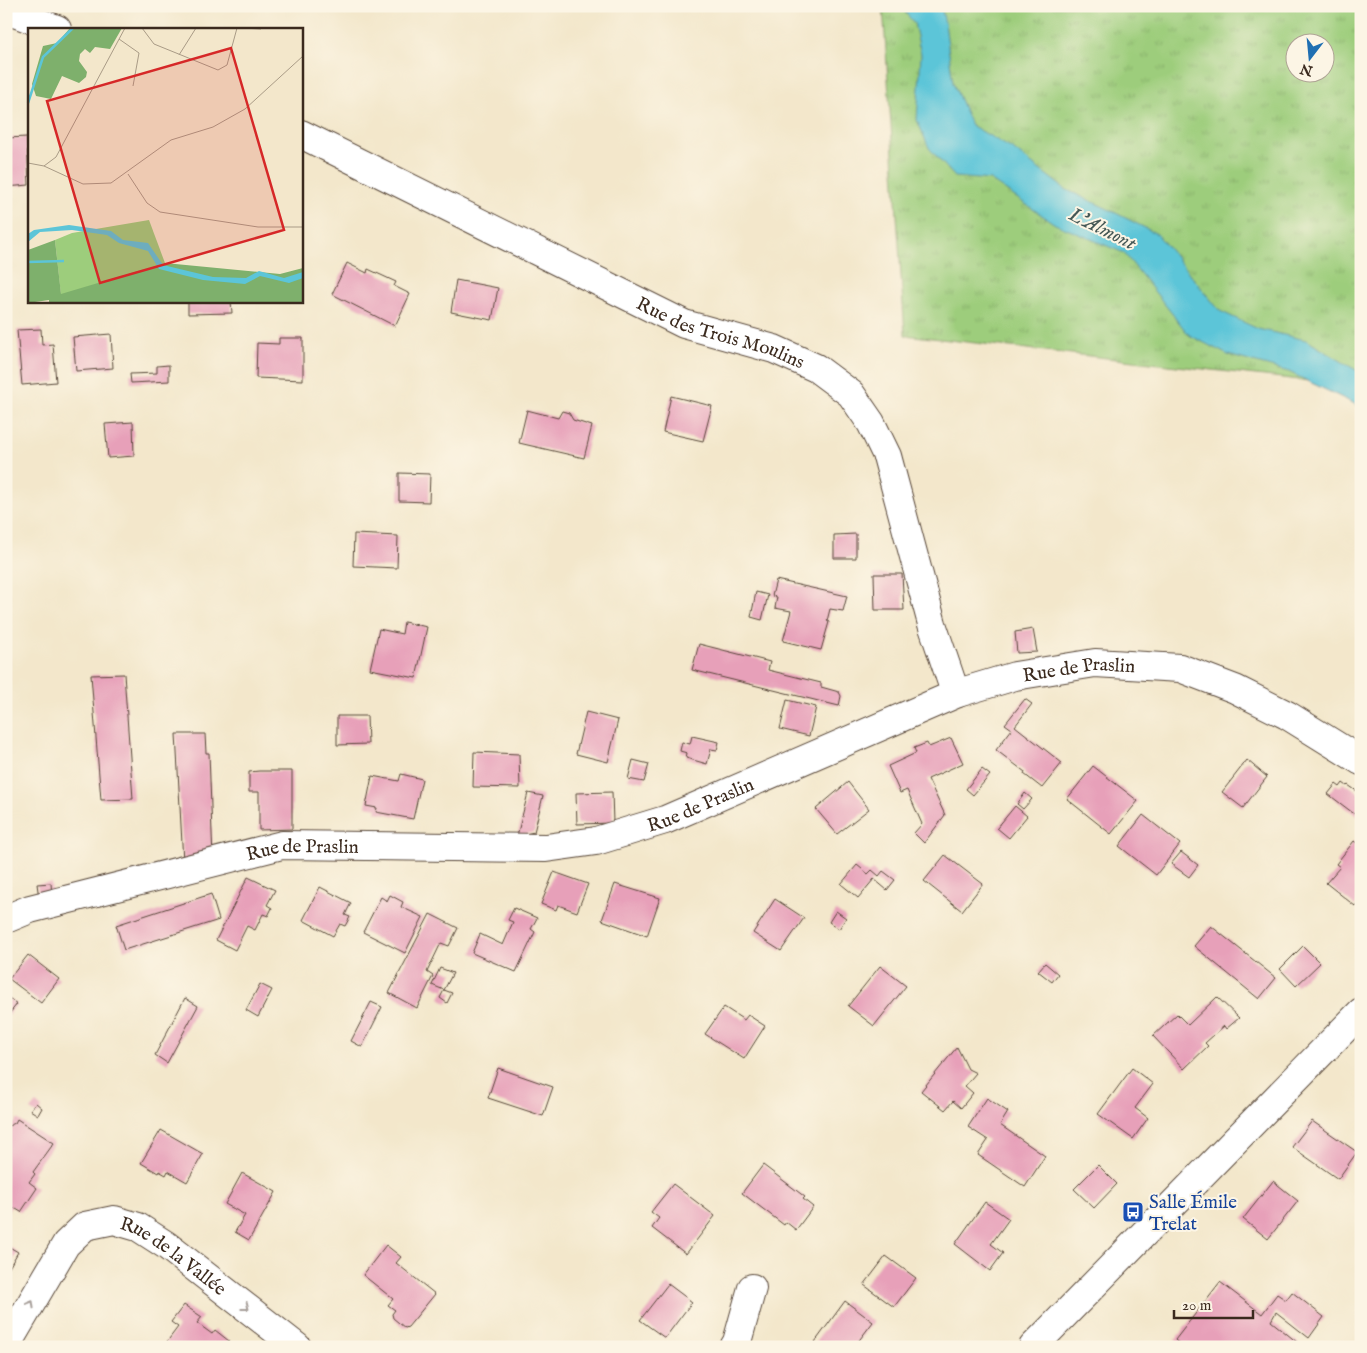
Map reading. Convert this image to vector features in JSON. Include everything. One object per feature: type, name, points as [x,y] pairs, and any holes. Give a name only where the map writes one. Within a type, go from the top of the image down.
[{"type":"street","points":[[6,12],[17,14],[54,28]]},
{"type":"street","name":"Rue des Trois Moulins","points":[[302,134],[684,324],[774,349],[816,368],[851,394],[871,423],[887,456],[932,624],[952,683],[958,693]]},
{"type":"street","name":"Rue de Praslin","points":[[6,919],[30,909],[282,845],[546,848],[596,840],[665,820],[958,693],[1015,676],[1095,663],[1180,668],[1236,689],[1287,715],[1361,761]]},
{"type":"street","points":[[1033,1347],[1361,1012]]},
{"type":"street","name":"Rue de la Vallée","points":[[6,1346],[66,1244],[85,1226],[114,1220],[138,1226],[166,1245],[296,1347]]},
{"type":"street","points":[[734,1347],[752,1288]]},
{"type":"green space","points":[[883,6],[1361,6],[1361,387],[905,335]]},
{"type":"water","name":"L'Almont","points":[[900,6],[941,6],[953,83],[971,125],[1014,150],[1065,189],[1157,234],[1220,311],[1258,329],[1306,340],[1361,373],[1361,407],[1289,372],[1228,355],[1189,335],[1124,253],[1055,224],[990,180],[955,177],[929,148],[917,120],[921,54],[914,23]]},
{"type":"building","points":[[27,137],[28,185],[6,187],[6,138]]},
{"type":"building","points":[[347,263],[367,273],[368,269],[396,282],[394,286],[410,294],[395,326],[332,294]]},
{"type":"building","points":[[456,280],[498,288],[492,320],[451,312]]},
{"type":"building","points":[[188,302],[231,302],[232,313],[188,314]]},
{"type":"building","points":[[41,329],[42,345],[53,344],[56,382],[22,385],[17,330]]},
{"type":"building","points":[[111,334],[113,368],[76,371],[73,337]]},
{"type":"building","points":[[279,338],[303,338],[303,380],[256,378],[257,343],[279,344]]},
{"type":"building","points":[[169,365],[169,381],[131,383],[130,374],[157,373],[157,366]]},
{"type":"building","points":[[671,396],[712,406],[703,441],[663,432]]},
{"type":"building","points":[[527,410],[558,418],[562,411],[569,413],[573,420],[592,426],[584,458],[519,443]]},
{"type":"building","points":[[133,422],[134,456],[108,458],[105,424]]},
{"type":"building","points":[[399,473],[430,474],[429,502],[399,501]]},
{"type":"building","points":[[354,534],[398,536],[397,568],[353,566]]},
{"type":"building","points":[[856,534],[856,558],[834,558],[834,535]]},
{"type":"building","points":[[874,574],[902,574],[904,610],[875,610]]},
{"type":"building","points":[[776,580],[847,596],[843,611],[830,609],[827,621],[829,622],[821,650],[783,641],[791,611],[775,608],[777,597],[772,596]]},
{"type":"building","points":[[756,592],[768,595],[762,620],[751,617]]},
{"type":"building","points":[[404,622],[427,627],[416,678],[370,669],[379,629],[402,634]]},
{"type":"building","points":[[1033,629],[1037,652],[1017,653],[1015,632]]},
{"type":"building","points":[[699,644],[770,662],[768,670],[821,683],[821,687],[839,692],[841,696],[839,706],[692,670]]},
{"type":"building","points":[[6,650],[8,650],[10,681],[6,681]]},
{"type":"building","points":[[124,674],[133,799],[101,800],[91,675]]},
{"type":"building","points":[[1025,699],[1032,704],[1015,726],[1062,763],[1042,788],[1024,774],[1025,772],[996,750],[1012,729],[1005,724]]},
{"type":"building","points":[[787,700],[816,707],[809,736],[780,729]]},
{"type":"building","points":[[586,712],[618,720],[608,762],[576,754]]},
{"type":"building","points":[[337,716],[367,716],[368,744],[337,745]]},
{"type":"building","points":[[176,734],[205,734],[206,753],[209,753],[213,860],[183,862]]},
{"type":"building","points":[[692,736],[719,742],[717,750],[711,749],[707,764],[686,758],[687,753],[680,751],[682,742],[690,744]]},
{"type":"building","points":[[951,738],[963,763],[928,779],[945,815],[924,843],[914,833],[922,824],[907,790],[900,793],[888,766],[916,753],[914,748],[927,743],[929,747]]},
{"type":"building","points":[[474,752],[519,754],[520,788],[473,787]]},
{"type":"building","points":[[633,760],[649,764],[644,782],[628,779]]},
{"type":"building","points":[[1247,760],[1267,777],[1243,808],[1222,792]]},
{"type":"building","points":[[1093,766],[1138,801],[1111,834],[1067,799]]},
{"type":"building","points":[[982,769],[990,775],[973,795],[966,789]]},
{"type":"building","points":[[292,771],[292,829],[259,830],[259,792],[249,792],[249,772]]},
{"type":"building","points":[[401,774],[422,779],[413,819],[376,812],[377,808],[366,806],[372,776],[399,781]]},
{"type":"building","points":[[848,782],[869,809],[837,834],[816,809]]},
{"type":"building","points":[[1343,783],[1361,794],[1361,819],[1328,794],[1336,784],[1340,787]]},
{"type":"building","points":[[612,792],[613,823],[577,824],[576,793]]},
{"type":"building","points":[[528,793],[543,796],[534,832],[517,836]]},
{"type":"building","points":[[1025,793],[1032,799],[1023,809],[1017,804]]},
{"type":"building","points":[[1015,806],[1027,816],[1009,838],[997,828]]},
{"type":"building","points":[[1143,815],[1180,844],[1156,875],[1119,846]]},
{"type":"building","points":[[6,840],[8,840],[10,868],[6,868]]},
{"type":"building","points":[[1354,841],[1361,846],[1361,898],[1355,906],[1326,883],[1340,867],[1336,864]]},
{"type":"building","points":[[1181,852],[1198,865],[1189,877],[1171,864]]},
{"type":"building","points":[[945,855],[983,884],[962,911],[924,881]]},
{"type":"building","points":[[857,865],[868,874],[872,870],[879,876],[883,871],[895,880],[887,890],[874,879],[858,898],[841,884]]},
{"type":"building","points":[[554,872],[588,884],[577,912],[558,905],[556,910],[541,904]]},
{"type":"building","points":[[248,877],[275,890],[267,905],[272,908],[268,916],[263,914],[255,930],[247,926],[235,950],[216,940]]},
{"type":"building","points":[[51,883],[52,897],[39,898],[37,884]]},
{"type":"building","points":[[615,884],[660,898],[647,936],[602,920]]},
{"type":"building","points":[[320,887],[351,903],[345,915],[350,917],[345,926],[340,924],[333,936],[303,920]]},
{"type":"building","points":[[211,894],[219,920],[124,950],[116,925]]},
{"type":"building","points":[[390,895],[403,902],[401,907],[423,917],[405,953],[363,932],[381,897],[387,901]]},
{"type":"building","points":[[775,899],[804,918],[781,951],[753,933]]},
{"type":"building","points":[[514,908],[537,918],[531,929],[535,932],[516,972],[472,953],[480,934],[503,945],[513,922],[508,920]]},
{"type":"building","points":[[836,911],[846,918],[839,929],[829,922]]},
{"type":"building","points":[[430,914],[458,928],[449,946],[441,943],[427,972],[433,976],[417,1008],[389,993]]},
{"type":"building","points":[[1211,926],[1276,978],[1259,999],[1194,946]]},
{"type":"building","points":[[1303,946],[1320,963],[1296,986],[1280,969]]},
{"type":"building","points":[[28,955],[59,979],[41,1003],[9,979]]},
{"type":"building","points":[[1045,963],[1058,974],[1052,982],[1038,971]]},
{"type":"building","points":[[880,966],[906,986],[874,1026],[848,1006]]},
{"type":"building","points":[[440,968],[453,973],[444,990],[432,985]]},
{"type":"building","points":[[260,984],[272,990],[258,1017],[246,1010]]},
{"type":"building","points":[[444,990],[452,993],[447,1003],[440,998]]},
{"type":"building","points":[[6,996],[17,1004],[6,1018]]},
{"type":"building","points":[[1217,997],[1239,1018],[1226,1029],[1224,1026],[1205,1043],[1208,1046],[1184,1069],[1153,1036],[1177,1014],[1188,1025]]},
{"type":"building","points":[[185,998],[198,1006],[167,1063],[155,1055]]},
{"type":"building","points":[[371,1002],[382,1007],[362,1047],[351,1041]]},
{"type":"building","points":[[724,1007],[744,1020],[748,1015],[765,1026],[744,1059],[705,1034]]},
{"type":"building","points":[[957,1047],[968,1069],[976,1073],[965,1086],[973,1093],[961,1108],[953,1101],[945,1110],[921,1091]]},
{"type":"building","points":[[498,1068],[553,1087],[543,1116],[488,1098]]},
{"type":"building","points":[[1132,1068],[1153,1084],[1135,1108],[1148,1118],[1133,1139],[1098,1114]]},
{"type":"building","points":[[987,1098],[1008,1112],[1000,1125],[1045,1156],[1025,1187],[978,1155],[988,1140],[968,1127]]},
{"type":"building","points":[[36,1103],[42,1108],[38,1115],[30,1110]]},
{"type":"building","points":[[17,1119],[54,1143],[33,1172],[35,1174],[29,1182],[37,1188],[21,1212],[11,1206],[6,1214],[6,1127],[15,1123]]},
{"type":"building","points":[[1312,1121],[1357,1152],[1338,1179],[1292,1147]]},
{"type":"building","points":[[161,1130],[203,1154],[187,1182],[168,1171],[166,1175],[159,1171],[158,1173],[141,1163]]},
{"type":"building","points":[[763,1165],[805,1197],[803,1199],[813,1207],[796,1230],[786,1222],[784,1225],[742,1193]]},
{"type":"building","points":[[1098,1165],[1117,1184],[1094,1208],[1074,1189]]},
{"type":"building","points":[[242,1173],[276,1192],[249,1240],[235,1232],[245,1215],[225,1204]]},
{"type":"building","points":[[1273,1181],[1298,1201],[1268,1239],[1243,1219]]},
{"type":"building","points":[[673,1184],[715,1216],[686,1254],[652,1228],[659,1218],[651,1212]]},
{"type":"building","points":[[985,1202],[1009,1219],[991,1244],[1003,1253],[990,1271],[955,1244]]},
{"type":"building","points":[[6,1245],[18,1252],[6,1273]]},
{"type":"building","points":[[386,1245],[401,1257],[396,1263],[435,1294],[408,1327],[405,1328],[393,1318],[392,1314],[395,1310],[388,1305],[393,1299],[363,1275]]},
{"type":"building","points":[[886,1256],[916,1278],[894,1307],[864,1285]]},
{"type":"building","points":[[1220,1282],[1262,1314],[1277,1294],[1286,1300],[1292,1292],[1324,1317],[1309,1338],[1276,1312],[1271,1321],[1303,1347],[1183,1347],[1175,1340]]},
{"type":"building","points":[[668,1284],[692,1302],[665,1338],[640,1320]]},
{"type":"building","points":[[845,1301],[873,1322],[854,1347],[822,1347],[815,1342]]},
{"type":"building","points":[[184,1305],[202,1317],[197,1323],[212,1334],[215,1330],[229,1341],[224,1347],[163,1347],[178,1327],[171,1322]]},
{"type":"place","name":"Salle Émile Trelat","points":[[1133,1212]]}]
